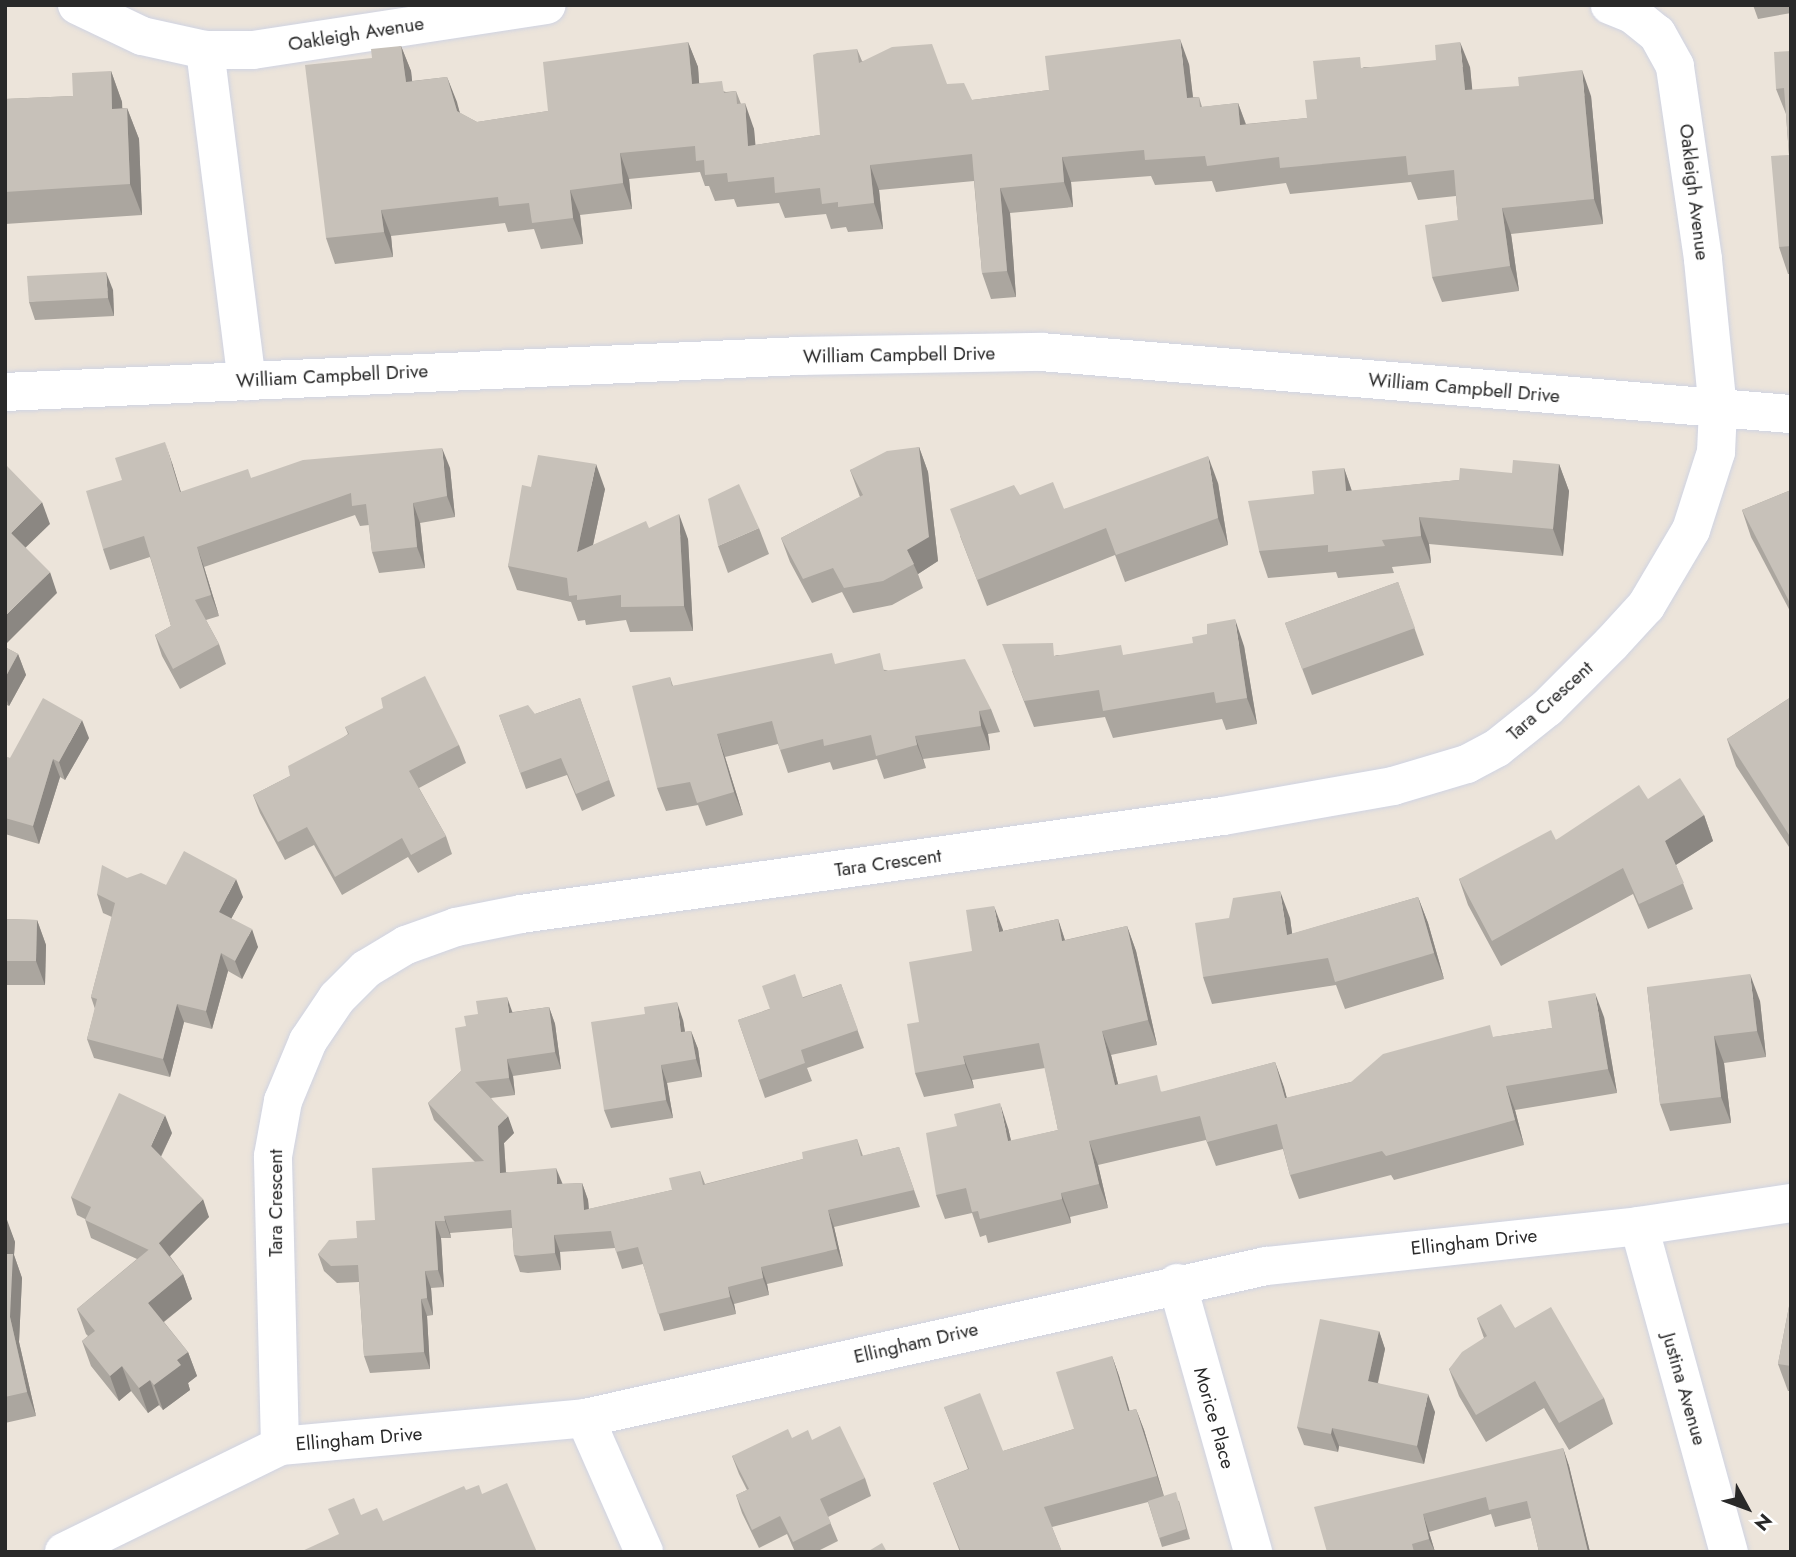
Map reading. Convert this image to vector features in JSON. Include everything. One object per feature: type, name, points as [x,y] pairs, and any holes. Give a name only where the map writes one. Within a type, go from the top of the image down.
[{"type":"street","name":"Oakleigh Avenue","points":[[77,5],[142,36],[205,50],[253,50],[547,5]]},
{"type":"street","name":"Oakleigh Avenue","points":[[1610,5],[1632,14],[1657,34],[1675,66],[1703,260],[1718,410]]},
{"type":"street","points":[[205,50],[247,381]]},
{"type":"street","name":"William Campbell Drive","points":[[5,392],[802,356],[1041,352],[1791,414]]},
{"type":"street","name":"Tara Crescent","points":[[280,1446],[272,1156],[283,1101],[308,1041],[337,998],[366,969],[406,945],[456,927],[521,914],[1223,817],[1393,786],[1467,764],[1497,748],[1538,716],[1652,597],[1686,540],[1709,484],[1718,410]]},
{"type":"street","name":"Ellingham Drive","points":[[64,1552],[280,1446],[507,1429],[585,1418],[1177,1283],[1363,1253],[1639,1226],[1791,1203]]},
{"type":"street","name":"Justina Avenue","points":[[1639,1226],[1729,1552]]},
{"type":"street","name":"Morice Place","points":[[1177,1283],[1253,1552]]},
{"type":"street","points":[[585,1418],[644,1552]]},
{"type":"building","points":[[1180,39],[1187,98],[1199,97],[1200,107],[1238,103],[1240,125],[1307,118],[1305,100],[1317,99],[1313,61],[1360,57],[1361,68],[1436,60],[1435,45],[1460,42],[1465,90],[1519,86],[1518,77],[1582,70],[1594,199],[1502,208],[1510,266],[1432,277],[1425,225],[1458,220],[1454,170],[1408,175],[1406,156],[1280,168],[1279,157],[1207,166],[1205,156],[1145,160],[1144,150],[1062,157],[1064,182],[1000,188],[1007,271],[982,273],[972,154],[870,165],[874,203],[838,207],[838,202],[822,204],[820,188],[775,193],[774,177],[728,182],[727,173],[705,175],[704,160],[696,161],[695,146],[620,153],[623,183],[570,190],[573,218],[532,223],[529,203],[499,206],[498,197],[381,210],[384,232],[326,238],[305,65],[372,58],[371,49],[401,46],[406,82],[447,77],[457,111],[477,122],[548,111],[543,62],[688,42],[692,84],[722,81],[724,93],[736,91],[737,104],[745,103],[748,146],[820,135],[813,55],[817,53],[857,49],[859,63],[892,47],[932,44],[947,84],[964,83],[972,100],[1049,90],[1045,56]]},
{"type":"building","points":[[1791,51],[1791,246],[1779,247],[1771,156],[1789,155],[1784,88],[1776,89],[1774,52]]},
{"type":"building","points":[[111,71],[112,109],[127,108],[130,184],[5,192],[5,99],[73,96],[72,73]]},
{"type":"building","points":[[106,272],[108,298],[29,302],[27,276]]},
{"type":"building","points":[[165,442],[180,492],[248,469],[251,478],[303,460],[442,448],[447,496],[413,503],[417,547],[372,552],[366,504],[352,506],[351,493],[197,547],[211,595],[195,600],[219,644],[173,669],[155,635],[171,626],[144,536],[103,549],[86,491],[122,480],[115,458]]},
{"type":"building","points":[[919,447],[929,537],[907,550],[914,564],[883,581],[844,588],[833,568],[803,579],[781,538],[863,495],[850,470],[887,451]]},
{"type":"building","points":[[538,455],[596,464],[577,552],[646,521],[649,528],[679,514],[684,606],[621,607],[621,595],[577,600],[577,595],[569,596],[567,578],[508,566],[522,485],[531,487]]},
{"type":"building","points":[[1208,456],[1218,518],[1116,555],[1106,528],[977,580],[950,509],[1014,485],[1020,495],[1053,482],[1064,509]]},
{"type":"building","points":[[1513,460],[1559,464],[1553,529],[1419,517],[1421,536],[1382,540],[1385,546],[1328,552],[1328,545],[1259,551],[1248,501],[1314,494],[1312,471],[1344,468],[1346,491],[1459,480],[1460,468],[1512,473]]},
{"type":"building","points":[[7,466],[42,502],[11,533],[50,572],[5,616],[5,468]]},
{"type":"building","points":[[739,484],[759,528],[718,546],[708,499]]},
{"type":"building","points":[[1791,490],[1791,605],[1742,510]]},
{"type":"building","points":[[1398,582],[1415,628],[1302,669],[1285,623]]},
{"type":"building","points":[[1235,619],[1247,698],[1216,703],[1214,692],[1103,711],[1099,690],[1024,701],[1002,644],[1053,643],[1054,656],[1121,645],[1123,655],[1193,643],[1192,637],[1207,634],[1207,624]]},
{"type":"building","points":[[5,647],[18,654],[5,678]]},
{"type":"building","points":[[832,653],[835,664],[880,653],[884,671],[965,659],[991,709],[979,711],[981,726],[915,736],[917,745],[876,756],[871,735],[824,746],[823,739],[780,750],[772,721],[717,734],[734,792],[697,803],[690,782],[657,788],[632,686],[670,677],[672,686]]},
{"type":"building","points":[[425,676],[459,745],[409,771],[446,836],[411,855],[402,838],[335,877],[307,827],[278,842],[253,795],[290,776],[288,766],[349,734],[345,727],[383,708],[381,698]]},
{"type":"building","points":[[1791,697],[1791,838],[1727,739]]},
{"type":"building","points":[[43,698],[82,720],[59,762],[53,759],[33,826],[5,818],[5,757],[10,758]]},
{"type":"building","points":[[580,698],[609,780],[576,794],[561,758],[520,773],[499,715],[528,705],[535,714]]},
{"type":"building","points":[[1680,778],[1704,815],[1665,841],[1684,883],[1639,904],[1623,868],[1492,941],[1459,879],[1551,830],[1556,840],[1639,785],[1648,799]]},
{"type":"building","points":[[184,851],[236,879],[219,912],[252,929],[235,961],[221,953],[206,1011],[177,1004],[163,1059],[87,1039],[97,999],[91,997],[115,903],[97,894],[102,865],[127,878],[141,873],[166,885]]},
{"type":"building","points":[[1280,891],[1287,935],[1418,897],[1434,953],[1335,982],[1328,958],[1203,977],[1195,923],[1229,918],[1233,898]]},
{"type":"building","points":[[994,906],[999,932],[1058,919],[1062,941],[1127,926],[1148,1020],[1102,1031],[1115,1085],[1157,1075],[1161,1092],[1275,1062],[1285,1098],[1351,1082],[1383,1054],[1490,1025],[1493,1037],[1552,1028],[1548,1001],[1595,993],[1608,1069],[1506,1086],[1515,1120],[1386,1156],[1382,1151],[1290,1175],[1277,1124],[1207,1142],[1200,1116],[1089,1141],[1099,1184],[1061,1193],[1062,1199],[980,1219],[978,1211],[972,1212],[966,1188],[936,1195],[926,1133],[957,1126],[954,1114],[1000,1103],[1008,1141],[1058,1130],[1039,1043],[963,1056],[965,1064],[915,1073],[907,1024],[919,1022],[909,962],[972,951],[966,910]]},
{"type":"building","points":[[5,919],[37,920],[36,961],[5,961]]},
{"type":"building","points":[[795,974],[803,998],[841,984],[858,1030],[801,1050],[805,1063],[759,1080],[738,1020],[770,1009],[762,986]]},
{"type":"building","points":[[1750,974],[1757,1031],[1714,1036],[1721,1097],[1660,1104],[1647,987]]},
{"type":"building","points":[[507,997],[509,1013],[549,1007],[555,1052],[507,1059],[509,1078],[475,1082],[508,1116],[498,1126],[500,1173],[556,1168],[557,1184],[582,1183],[584,1210],[672,1190],[669,1178],[700,1171],[703,1185],[803,1159],[802,1152],[857,1139],[861,1156],[899,1147],[914,1190],[828,1210],[837,1249],[761,1267],[763,1278],[728,1287],[730,1297],[658,1314],[638,1247],[616,1252],[611,1231],[554,1235],[555,1253],[521,1256],[514,1255],[511,1210],[444,1216],[445,1221],[435,1221],[438,1270],[425,1271],[427,1298],[421,1299],[424,1352],[364,1356],[358,1265],[331,1266],[318,1254],[329,1240],[357,1238],[356,1221],[375,1220],[372,1168],[484,1161],[428,1103],[461,1071],[455,1028],[466,1026],[464,1016],[478,1014],[476,1001]]},
{"type":"building","points":[[677,1002],[681,1032],[691,1031],[696,1059],[661,1065],[666,1100],[604,1110],[591,1022],[645,1014],[644,1007]]},
{"type":"building","points":[[119,1093],[165,1115],[151,1146],[203,1199],[149,1250],[85,1220],[91,1207],[71,1197]]},
{"type":"building","points":[[158,1242],[183,1274],[148,1303],[188,1352],[177,1360],[181,1365],[154,1385],[150,1380],[139,1388],[122,1366],[110,1376],[82,1341],[95,1331],[77,1309]]},
{"type":"building","points":[[5,1254],[13,1254],[10,1317],[27,1392],[5,1397]]},
{"type":"building","points":[[1791,1296],[1791,1366],[1778,1364]]},
{"type":"building","points":[[1501,1304],[1515,1328],[1551,1307],[1604,1398],[1559,1423],[1535,1381],[1476,1415],[1449,1369],[1462,1352],[1487,1336],[1477,1318]]},
{"type":"building","points":[[1320,1319],[1379,1331],[1368,1381],[1428,1394],[1417,1446],[1332,1428],[1331,1434],[1297,1427]]},
{"type":"building","points":[[1112,1356],[1128,1411],[1136,1409],[1157,1476],[1044,1507],[1062,1552],[961,1552],[933,1483],[969,1469],[944,1407],[980,1393],[1003,1451],[1074,1429],[1056,1372]]},
{"type":"building","points":[[840,1426],[865,1478],[820,1499],[831,1523],[793,1542],[780,1516],[752,1530],[736,1495],[749,1489],[732,1456],[788,1429],[792,1438],[808,1430],[812,1440]]},
{"type":"building","points":[[1563,1448],[1588,1552],[1539,1552],[1527,1501],[1489,1510],[1486,1497],[1423,1514],[1429,1539],[1412,1544],[1414,1552],[1327,1552],[1314,1507]]},
{"type":"building","points":[[507,1483],[537,1552],[300,1552],[339,1534],[328,1509],[354,1498],[361,1515],[377,1508],[383,1521],[464,1486],[466,1490],[479,1485],[482,1494]]},
{"type":"building","points":[[1176,1492],[1186,1529],[1159,1538],[1148,1501]]},
{"type":"building","points":[[882,1543],[887,1552],[867,1552]]}]
